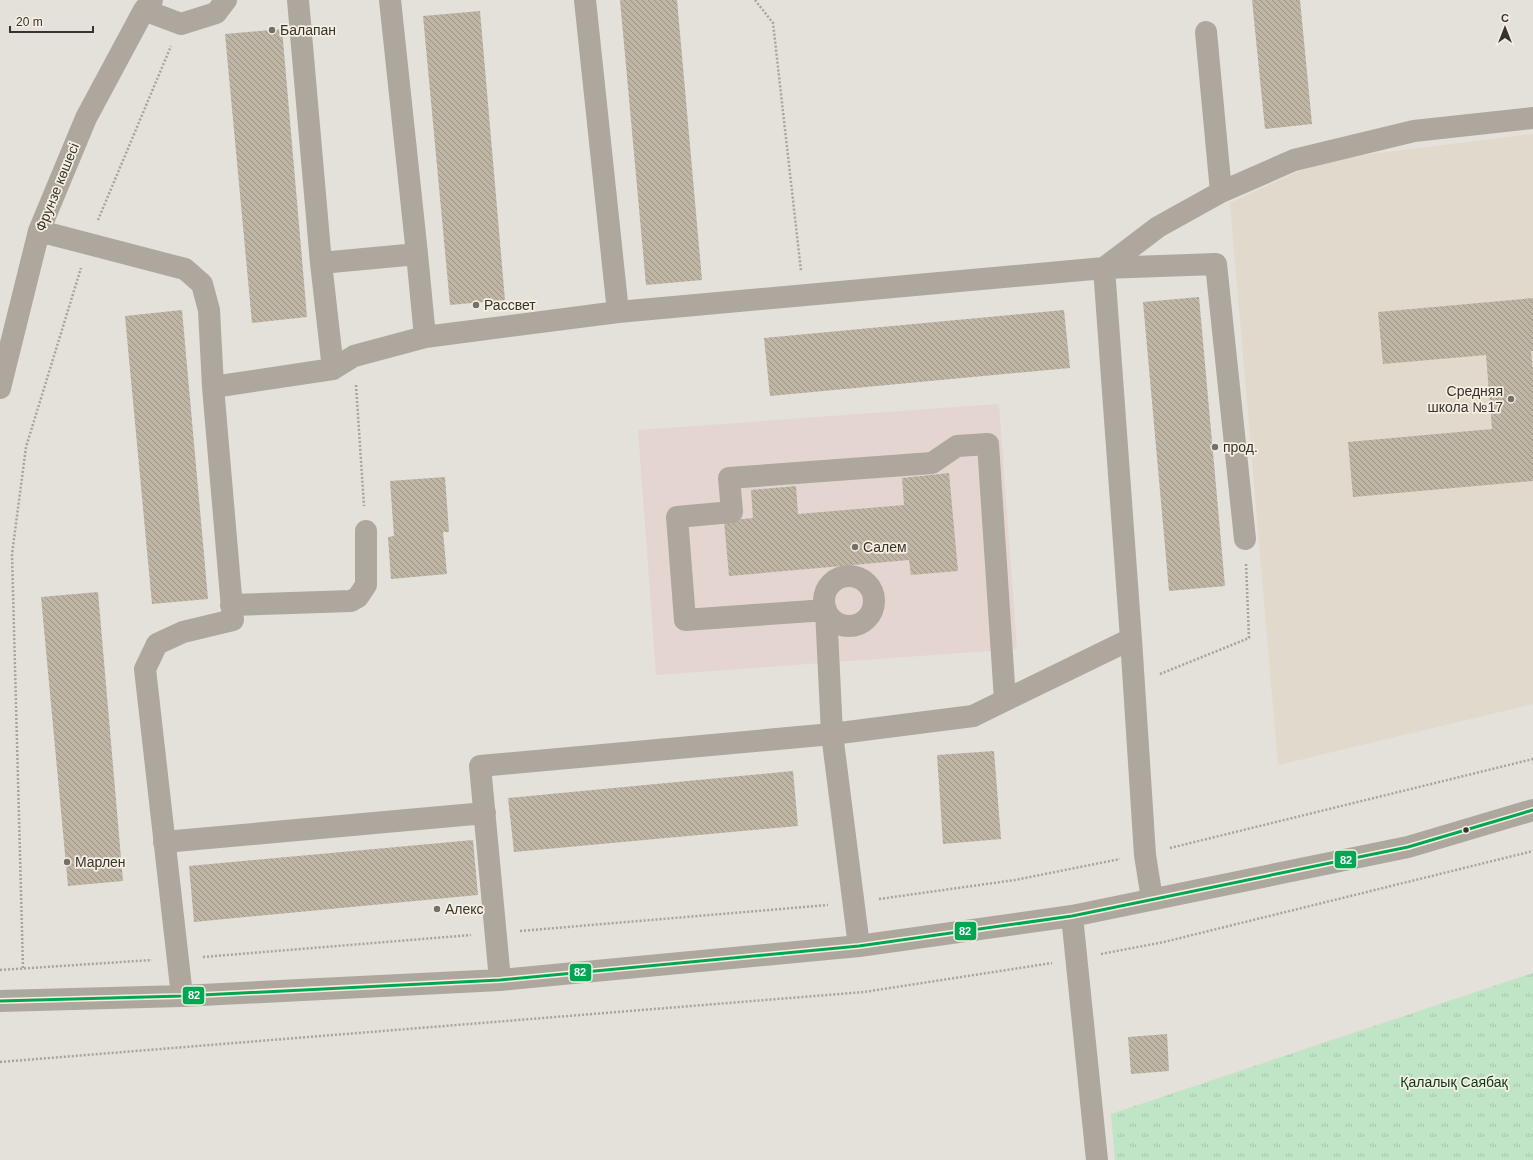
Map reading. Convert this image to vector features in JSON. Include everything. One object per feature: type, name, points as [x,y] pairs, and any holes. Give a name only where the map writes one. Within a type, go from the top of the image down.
[{"type":"street","points":[[148,5],[181,24],[216,13],[226,0]]},
{"type":"street","points":[[298,0],[321,263],[333,369]]},
{"type":"street","points":[[390,0],[425,337]]},
{"type":"street","points":[[585,0],[618,312]]},
{"type":"street","name":"Фрунзе көшесі","points":[[0,388],[38,231],[86,118],[148,5]]},
{"type":"street","points":[[1206,32],[1221,192]]},
{"type":"street","points":[[1104,268],[1158,227],[1221,192],[1294,160],[1414,131],[1533,118]]},
{"type":"street","points":[[38,231],[186,269],[202,284],[209,310],[213,387],[233,620],[183,632],[157,644],[144,669],[182,996]]},
{"type":"street","points":[[321,263],[417,254]]},
{"type":"street","points":[[213,387],[333,369],[354,356],[425,337],[618,312],[1104,268],[1216,264],[1245,539]]},
{"type":"street","points":[[1104,268],[1135,684],[1145,855],[1152,899]]},
{"type":"street","points":[[859,946],[832,734],[826,610],[685,620],[677,517],[732,512],[729,478],[932,463],[957,446],[988,444],[1005,700]]},
{"type":"street","points":[[231,605],[351,601],[358,597],[366,585],[366,532]]},
{"type":"street","points":[[500,980],[480,766],[832,734],[972,716],[1131,639]]},
{"type":"street","points":[[0,1001],[182,996],[500,980],[859,946],[1072,916],[1408,847],[1533,810]]},
{"type":"street","points":[[164,842],[485,813]]},
{"type":"street","points":[[1072,916],[1097,1160]]},
{"type":"path","points":[[755,0],[773,23],[804,295]]},
{"type":"path","points":[[23,968],[12,554],[26,446],[88,243],[181,24]]},
{"type":"path","points":[[354,356],[366,532]]},
{"type":"path","points":[[1135,684],[1249,638],[1245,539]]},
{"type":"path","points":[[0,970],[177,959],[854,902],[1015,880],[1145,855],[1533,759]]},
{"type":"path","points":[[0,1062],[864,992],[1077,959],[1172,940],[1533,851]]},
{"type":"shaded area","points":[[1533,134],[1533,704],[1278,765],[1230,203],[1323,160]]},
{"type":"shaded area","points":[[999,404],[1017,649],[656,675],[638,430]]},
{"type":"green space","name":"Қалалық Саябақ","points":[[1533,973],[1533,1160],[1115,1160],[1111,1114]]},
{"type":"building","points":[[620,0],[677,0],[702,280],[646,285]]},
{"type":"building","points":[[1252,0],[1300,0],[1312,124],[1265,129]]},
{"type":"building","points":[[480,11],[505,300],[450,305],[423,16]]},
{"type":"building","points":[[282,29],[307,317],[252,323],[225,34]]},
{"type":"building","points":[[1199,297],[1225,586],[1169,591],[1143,302]]},
{"type":"building","name":"Средняя школа №17","points":[[1533,298],[1533,351],[1531,351],[1533,370],[1533,481],[1353,497],[1348,442],[1492,429],[1486,355],[1383,364],[1378,312]]},
{"type":"building","points":[[182,310],[208,599],[152,604],[125,316]]},
{"type":"building","points":[[1064,310],[1070,368],[770,396],[764,338]]},
{"type":"building","points":[[949,473],[958,571],[911,575],[909,560],[729,576],[724,521],[753,518],[751,490],[796,486],[798,514],[904,505],[902,478]]},
{"type":"building","points":[[445,477],[449,532],[443,532],[447,574],[391,579],[388,537],[394,536],[390,481]]},
{"type":"building","points":[[98,592],[123,881],[68,886],[41,597]]},
{"type":"building","points":[[994,751],[1001,839],[943,844],[937,755]]},
{"type":"building","points":[[793,771],[798,826],[514,852],[508,798]]},
{"type":"building","points":[[473,840],[478,895],[194,922],[189,866]]},
{"type":"building","points":[[1167,1034],[1169,1071],[1131,1074],[1128,1037]]},
{"type":"transit line","name":"82","points":[[0,1001],[182,996],[500,980],[859,946],[1072,916],[1408,847],[1533,810]]},
{"type":"place","name":"Балапан","points":[[272,30]]},
{"type":"place","name":"Рассвет","points":[[476,305]]},
{"type":"place","name":"Средняя школа №17","points":[[1511,399]]},
{"type":"place","name":"прод.","points":[[1215,447]]},
{"type":"place","name":"Салем","points":[[855,547]]},
{"type":"place","name":"Марлен","points":[[67,862]]},
{"type":"place","name":"Алекс","points":[[437,909]]}]
